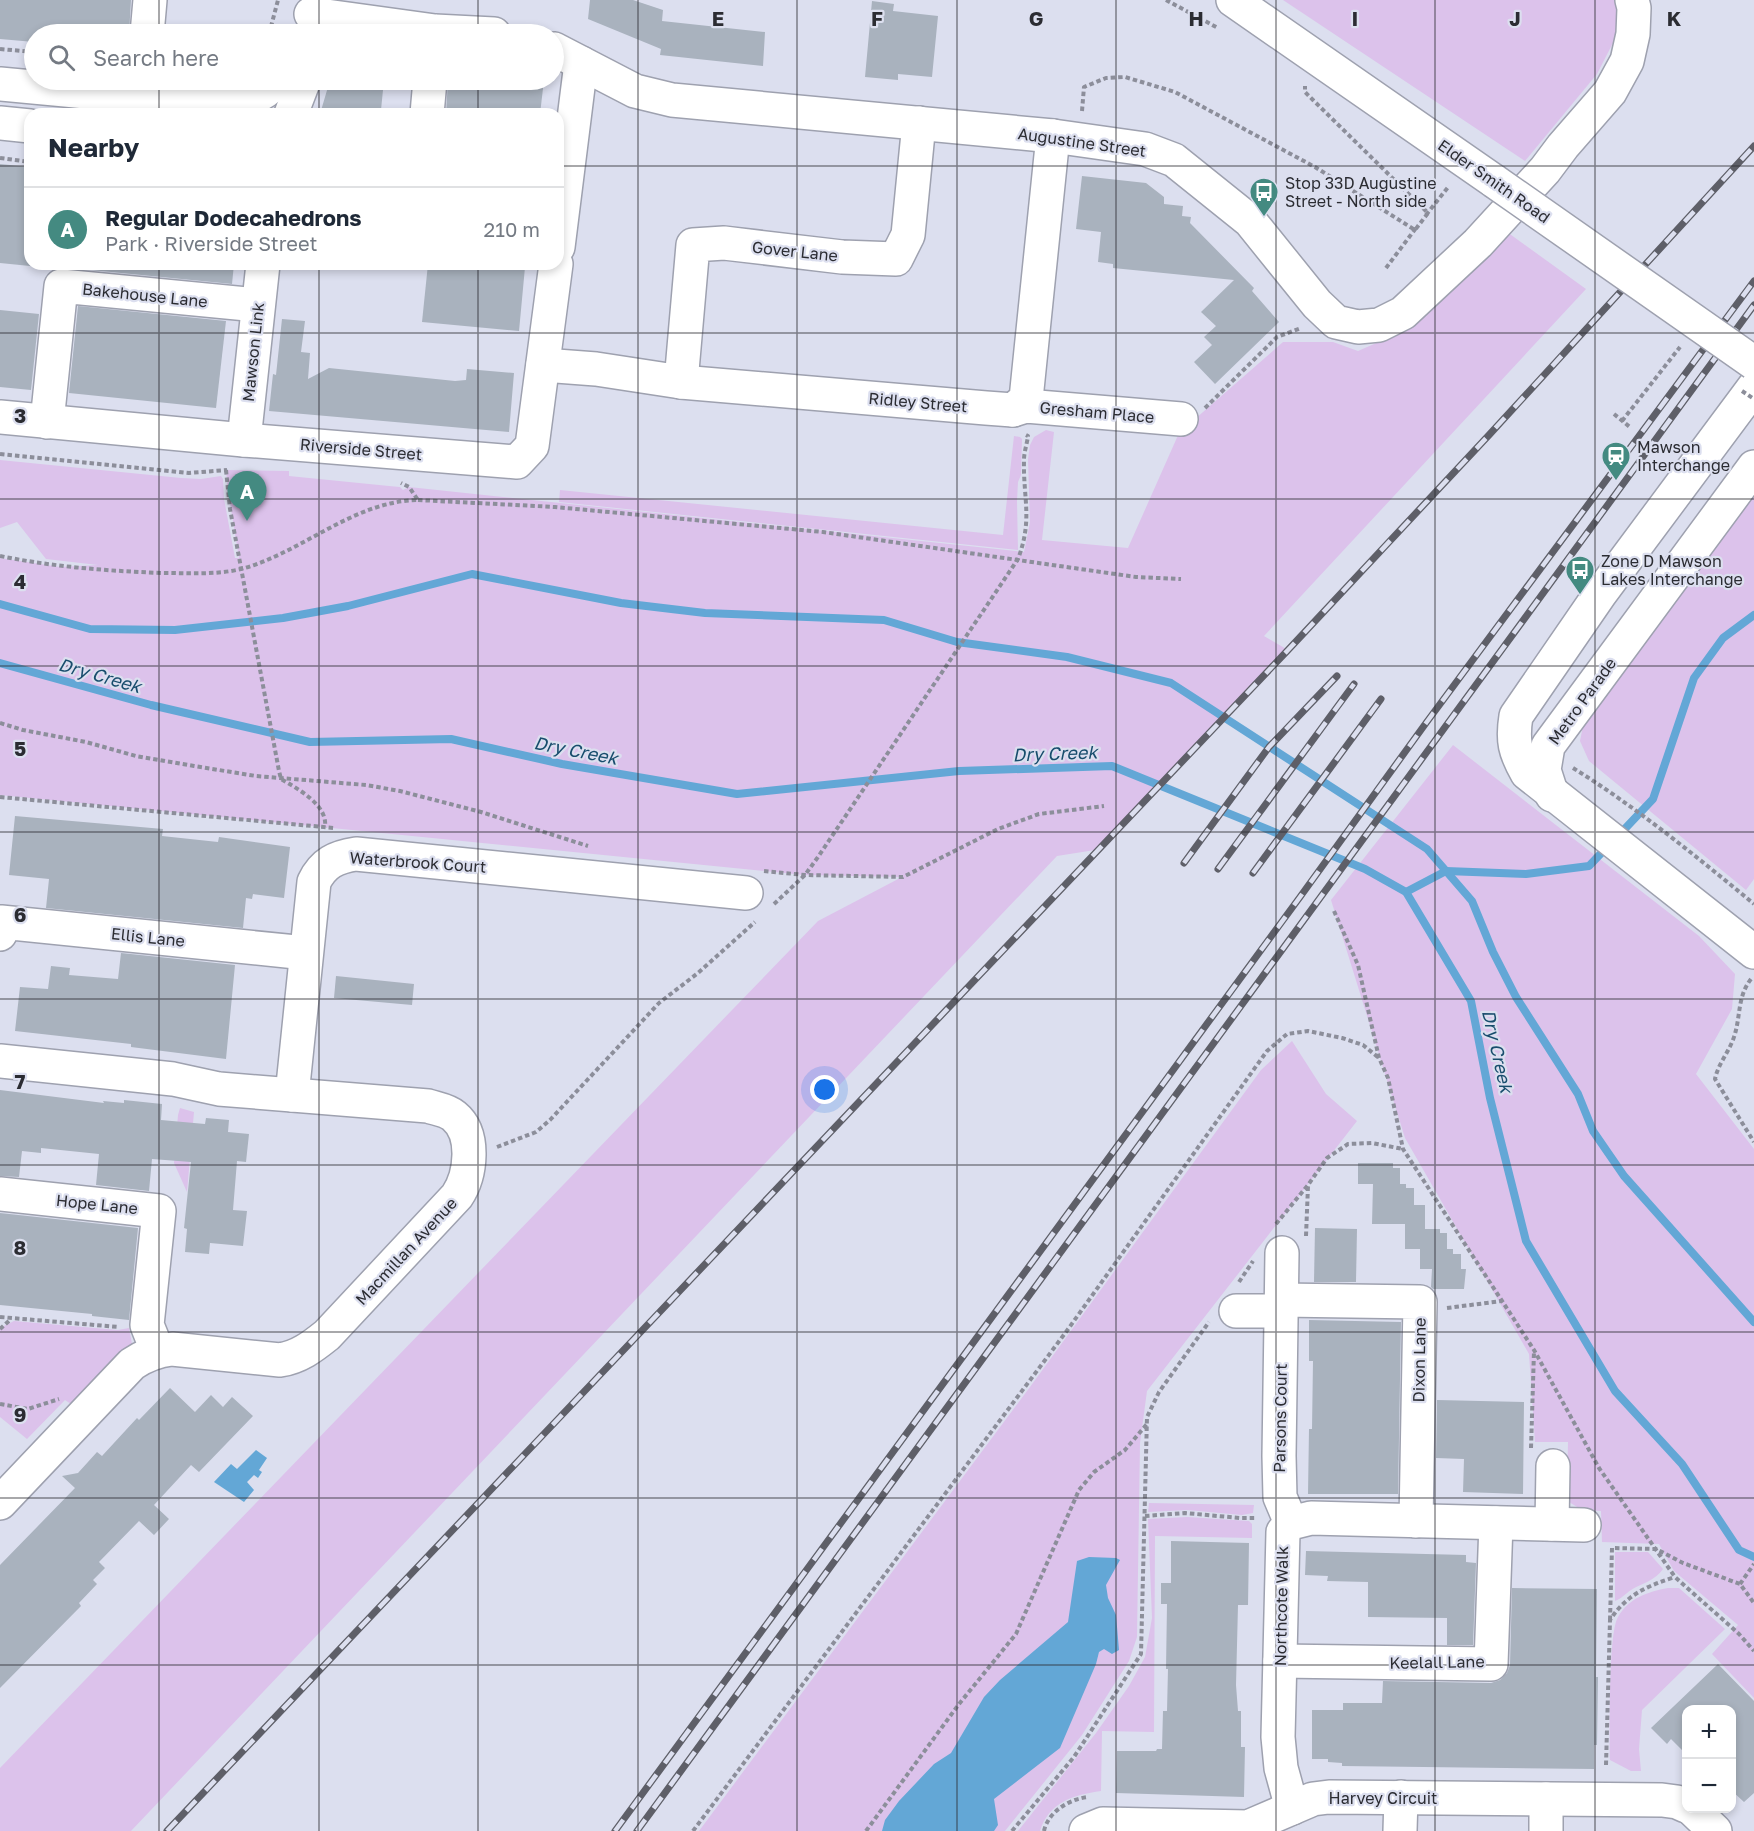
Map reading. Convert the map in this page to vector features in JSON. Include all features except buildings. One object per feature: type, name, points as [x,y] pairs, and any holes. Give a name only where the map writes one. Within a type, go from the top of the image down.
[{"type":"street","points":[[148,24],[150,0]]},
{"type":"street","name":"Elder Smith Road","points":[[1233,0],[1754,363]]},
{"type":"street","name":"Augustine Street","points":[[567,56],[635,91],[672,100],[919,123],[1145,148],[1174,160],[1250,221],[1317,304],[1336,322],[1358,327],[1379,325],[1403,313],[1478,243],[1545,170],[1610,92],[1627,61],[1633,34],[1632,0]]},
{"type":"street","points":[[309,21],[340,24]]},
{"type":"street","points":[[564,120],[567,56]]},
{"type":"street","points":[[0,84],[24,85]]},
{"type":"street","points":[[153,90],[224,105],[237,104],[251,107],[267,90]]},
{"type":"street","points":[[293,108],[300,90]]},
{"type":"street","points":[[428,108],[429,90]]},
{"type":"street","points":[[0,123],[24,125]]},
{"type":"street","name":"Gover Lane","points":[[681,382],[693,245],[724,243],[842,257],[896,259],[908,235],[919,123]]},
{"type":"street","points":[[1013,410],[1026,399],[1066,138]]},
{"type":"street","name":"Mawson Link","points":[[239,455],[261,270]]},
{"type":"street","name":"Riverside Street","points":[[0,417],[47,422],[239,455],[517,462],[532,446],[555,270]]},
{"type":"street","name":"Bakehouse Lane","points":[[47,422],[61,286],[258,305]]},
{"type":"street","name":"Ridley Street","points":[[543,365],[596,369],[681,382],[1013,410]]},
{"type":"street","points":[[1754,387],[1600,594],[1516,716],[1513,733],[1516,753],[1527,773],[1754,952]]},
{"type":"street","name":"Gresham Place","points":[[1013,410],[1026,406],[1181,419]]},
{"type":"street","name":"Metro Parade","points":[[1552,795],[1544,770],[1548,747],[1754,467]]},
{"type":"street","name":"Waterbrook Court","points":[[292,1095],[314,882],[317,874],[330,861],[341,856],[356,854],[758,897]]},
{"type":"street","name":"Ellis Lane","points":[[0,934],[1,922],[306,953]]},
{"type":"street","name":"Macmillan Avenue","points":[[0,1061],[173,1079],[219,1089],[428,1106],[446,1111],[456,1118],[466,1134],[468,1158],[467,1177],[457,1196],[327,1335],[304,1353],[280,1360],[171,1349],[158,1350],[143,1356],[132,1364],[0,1503]]},
{"type":"street","name":"Hope Lane","points":[[0,1194],[159,1211],[147,1325],[158,1350]]},
{"type":"street","name":"Parsons Court","points":[[1271,1245],[1281,1305],[1280,1497],[1291,1523]]},
{"type":"street","name":"Dixon Lane","points":[[1281,1305],[1420,1302],[1416,1521]]},
{"type":"street","points":[[1224,1311],[1281,1305]]},
{"type":"street","points":[[1542,1459],[1551,1524]]},
{"type":"street","name":"Northcote Walk","points":[[1292,1808],[1279,1752],[1283,1532],[1291,1523],[1311,1518],[1584,1525]]},
{"type":"street","name":"Keelall Lane","points":[[1280,1661],[1491,1664],[1496,1524]]},
{"type":"street","name":"Harvey Circuit","points":[[1086,1831],[1103,1824],[1248,1827],[1313,1800],[1329,1797],[1662,1800],[1682,1804]]},
{"type":"street","points":[[1401,1797],[1401,1831]]},
{"type":"street","points":[[1546,1799],[1546,1831]]},
{"type":"path","points":[[272,24],[278,0]]},
{"type":"path","points":[[0,49],[24,51]]},
{"type":"path","points":[[1066,138],[1084,87],[1106,78],[1125,77],[1175,92],[1224,117],[1315,167],[1415,230]]},
{"type":"path","points":[[1306,79],[1305,92],[1428,213]]},
{"type":"path","points":[[0,158],[24,161]]},
{"type":"path","points":[[1386,268],[1450,185]]},
{"type":"path","points":[[1181,419],[1208,406],[1277,336],[1302,328]]},
{"type":"path","points":[[1622,421],[1680,347]]},
{"type":"path","points":[[758,897],[805,875],[1018,559],[1027,527],[1028,509],[1024,460],[1028,436],[1022,431],[1013,410]]},
{"type":"path","points":[[1614,414],[1631,428]]},
{"type":"path","points":[[0,454],[189,473],[226,470],[239,455]]},
{"type":"path","points":[[226,470],[230,509],[281,779],[319,807],[326,818],[325,827]]},
{"type":"path","points":[[390,482],[401,483],[409,488],[418,500]]},
{"type":"path","points":[[0,556],[60,567],[118,572],[193,573],[241,569],[371,509],[399,500],[418,500],[555,507],[811,531],[1136,577],[1181,579]]},
{"type":"path","points":[[0,723],[23,730],[86,742],[136,756],[281,779],[366,785],[400,791],[481,812],[592,847]]},
{"type":"path","points":[[0,797],[341,828]]},
{"type":"path","points":[[468,1158],[536,1132],[550,1120],[659,1003],[698,973],[758,897],[805,875],[903,877],[998,829],[1039,814],[1104,806]]},
{"type":"path","points":[[1629,806],[1706,864],[1754,904]]},
{"type":"path","points":[[1334,911],[1358,965],[1379,1058],[1388,1078],[1403,1149],[1534,1350],[1599,1468],[1675,1578],[1739,1634],[1754,1651]]},
{"type":"path","points":[[1754,973],[1743,989],[1734,1038],[1717,1070],[1715,1080],[1754,1142]]},
{"type":"path","points":[[693,1831],[1066,1332],[1267,1051],[1287,1034],[1308,1031],[1363,1045],[1379,1058]]},
{"type":"path","points":[[1012,1831],[1074,1757],[1141,1654],[1147,1417],[1159,1392],[1203,1330],[1224,1311],[1271,1245],[1327,1158],[1348,1144],[1372,1143],[1403,1149]]},
{"type":"path","points":[[1444,1309],[1502,1301]]},
{"type":"path","points":[[1203,1330],[1224,1311]]},
{"type":"path","points":[[0,1317],[129,1328]]},
{"type":"path","points":[[0,1329],[12,1318]]},
{"type":"path","points":[[1534,1350],[1542,1459]]},
{"type":"path","points":[[0,1404],[28,1409],[56,1398],[65,1399]]},
{"type":"path","points":[[866,1831],[959,1704],[1016,1634],[1079,1490],[1094,1472],[1125,1450],[1147,1423]]},
{"type":"path","points":[[1256,1527],[1257,1506]]},
{"type":"path","points":[[1145,1516],[1185,1513],[1257,1518]]},
{"type":"path","points":[[1606,1766],[1611,1548],[1656,1549],[1683,1563],[1740,1584],[1754,1603]]},
{"type":"path","points":[[1740,1584],[1754,1564]]},
{"type":"path","points":[[1610,1620],[1617,1608],[1633,1594],[1650,1585],[1675,1578]]},
{"type":"path","points":[[1044,1831],[1053,1815],[1063,1805],[1077,1798],[1099,1797]]},
{"type":"shaded area","points":[[1283,0],[1616,0],[1617,35],[1597,74],[1525,161]]},
{"type":"shaded area","points":[[1507,232],[1586,289],[1264,636],[1288,650],[1095,850],[1057,856],[131,1831],[0,1831],[0,1768],[818,921],[902,877],[805,875],[0,795],[0,558],[60,567],[98,565],[46,559],[17,522],[0,528],[0,460],[181,478],[201,479],[221,476],[235,558],[239,558],[226,470],[289,471],[289,476],[400,487],[403,490],[409,487],[1024,552],[1030,522],[1028,459],[1030,445],[1034,437],[1046,430],[1054,432],[1042,540],[1128,548],[1179,433],[1283,342],[1333,342],[1358,351],[1381,341]]},
{"type":"shaded area","points":[[1014,436],[1022,439],[1021,475],[1018,482],[1017,501],[1018,550],[559,502],[560,490],[1003,535]]},
{"type":"shaded area","points":[[1754,492],[1754,879],[1746,890],[1589,761],[1580,741],[1584,721]]},
{"type":"shaded area","points":[[1453,745],[1699,936],[1735,974],[1732,1009],[1696,1074],[1754,1149],[1754,1698],[1712,1654],[1738,1625],[1674,1571],[1659,1544],[1602,1542],[1601,1511],[1582,1510],[1569,1502],[1568,1442],[1535,1442],[1529,1354],[1405,1138],[1331,900]]},
{"type":"shaded area","points":[[1292,1041],[1326,1094],[1357,1121],[1147,1391],[1140,1443],[1137,1637],[1129,1661],[1082,1735],[1005,1831],[699,1831],[1030,1387],[1261,1070]]},
{"type":"shaded area","points":[[180,1108],[194,1112],[187,1192],[174,1163]]},
{"type":"shaded area","points":[[14,1321],[118,1330],[129,1328],[132,1344],[74,1406],[65,1400],[27,1439],[0,1417],[0,1328]]},
{"type":"shaded area","points":[[1149,1503],[1254,1505],[1253,1513],[1242,1515],[1187,1510],[1148,1512]]},
{"type":"shaded area","points":[[1187,1517],[1249,1521],[1252,1524],[1252,1538],[1155,1536],[1154,1732],[1102,1731],[1101,1791],[1063,1802],[1049,1813],[1040,1831],[1018,1831],[1096,1733],[1129,1686],[1145,1657],[1152,1618],[1148,1519]]},
{"type":"shaded area","points":[[1615,1552],[1648,1552],[1663,1569],[1652,1579],[1615,1601]]},
{"type":"shaded area","points":[[1668,1588],[1679,1588],[1725,1629],[1642,1710],[1639,1749],[1641,1771],[1631,1771],[1610,1760],[1610,1685],[1615,1627],[1622,1610],[1633,1601],[1646,1594]]},
{"type":"water","points":[[256,1450],[267,1458],[259,1470],[262,1472],[258,1478],[254,1475],[247,1482],[254,1490],[244,1502],[214,1482],[231,1464],[237,1469]]},
{"type":"water","points":[[1089,1557],[1120,1560],[1106,1585],[1108,1598],[1116,1615],[1119,1650],[1112,1654],[1104,1649],[1099,1652],[1060,1748],[994,1799],[998,1825],[994,1831],[882,1831],[885,1820],[899,1801],[934,1764],[951,1753],[984,1697],[1000,1680],[1068,1622],[1077,1561]]},
{"type":"waterway","name":"Dry Creek","points":[[0,604],[90,629],[175,630],[283,618],[348,606],[472,574],[621,603],[705,613],[884,620],[957,642],[1067,657],[1171,683],[1427,849],[1472,901],[1493,952],[1516,997],[1578,1094],[1593,1131],[1624,1176],[1754,1322]]},
{"type":"waterway","points":[[1619,835],[1653,799],[1694,678],[1723,638],[1754,615]]},
{"type":"waterway","name":"Dry Creek","points":[[0,663],[151,705],[310,742],[451,739],[562,764],[737,794],[959,771],[1112,766],[1365,869],[1406,892],[1471,1001],[1490,1098],[1526,1241],[1615,1391],[1682,1464],[1739,1550],[1754,1557]]},
{"type":"waterway","points":[[1406,892],[1446,871],[1526,874],[1589,866],[1608,846]]},
{"type":"railway","points":[[167,1831],[1288,650],[1754,146]]},
{"type":"railway","points":[[615,1831],[1426,723],[1754,281]]},
{"type":"railway","points":[[637,1831],[1754,305]]},
{"type":"railway","points":[[1184,863],[1269,747],[1337,676]]},
{"type":"railway","points":[[1218,869],[1354,684]]},
{"type":"railway","points":[[1253,873],[1381,699]]},
{"type":"place","name":"Stop 33D Augustine Street - North side","points":[[1264,218]]},
{"type":"place","name":"Mawson Interchange","points":[[1616,482]]},
{"type":"place","name":"Regular Dodecahedrons","points":[[247,521]]},
{"type":"place","name":"Zone D Mawson Lakes Interchange","points":[[1580,596]]}]
